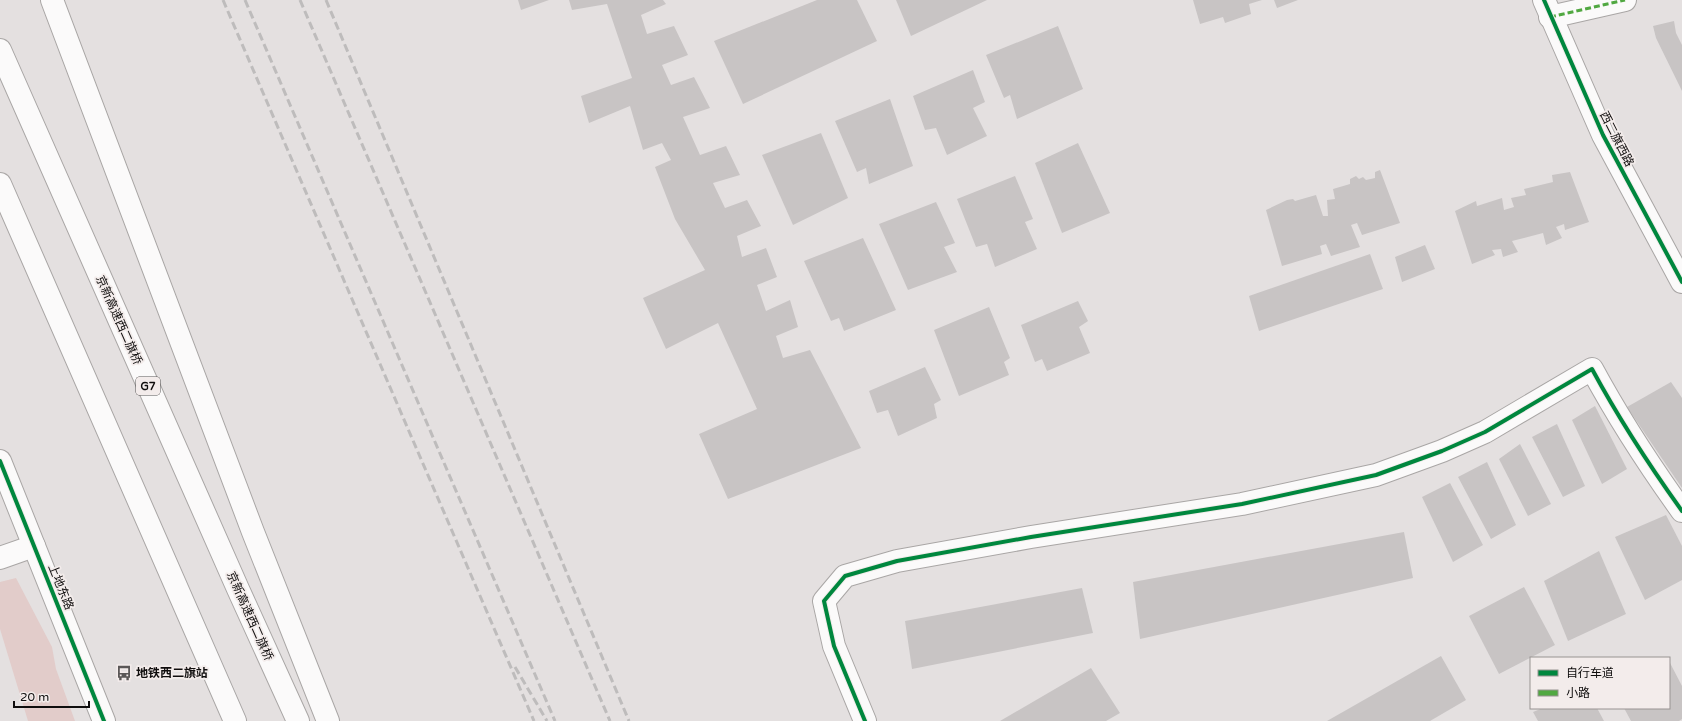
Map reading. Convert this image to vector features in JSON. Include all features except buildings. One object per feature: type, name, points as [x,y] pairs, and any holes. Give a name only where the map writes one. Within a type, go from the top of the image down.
[{"type":"main road","points":[[52,0],[253,532],[328,721]]},
{"type":"main road","points":[[1547,8],[1625,0]]},
{"type":"main road","name":"西二旗西路","points":[[1547,8],[1603,135],[1682,282]]},
{"type":"main road","name":"京新高速西二旗桥","points":[[0,50],[238,589],[298,721]]},
{"type":"main road","points":[[0,184],[236,721]]},
{"type":"main road","points":[[865,721],[834,646],[824,601],[845,576],[897,561],[1031,537],[1242,504],[1376,475],[1442,451],[1485,432],[1546,398],[1592,369],[1619,418],[1655,474],[1682,511]]},
{"type":"main road","name":"上地东路","points":[[0,461],[104,721]]},
{"type":"main road","points":[[0,558],[34,546]]},
{"type":"shaded area","points":[[16,578],[52,647],[56,669],[75,721],[28,721],[0,629],[0,582]]},
{"type":"railway","points":[[223,0],[534,721]]},
{"type":"railway","points":[[245,0],[555,721]]},
{"type":"railway","points":[[300,0],[610,721]]},
{"type":"railway","points":[[326,0],[629,721]]},
{"type":"railway","points":[[515,667],[547,721]]},
{"type":"marked path","points":[[1550,17],[1625,0]]},
{"type":"cycle path","points":[[1544,0],[1603,135],[1682,282]]},
{"type":"cycle path","points":[[865,721],[834,646],[824,601],[845,576],[897,561],[1031,537],[1242,504],[1376,475],[1442,451],[1485,432],[1592,369],[1635,442],[1682,511]]},
{"type":"cycle path","points":[[0,461],[104,721]]},
{"type":"place","name":"地铁西二旗站","points":[[124,673]]}]
